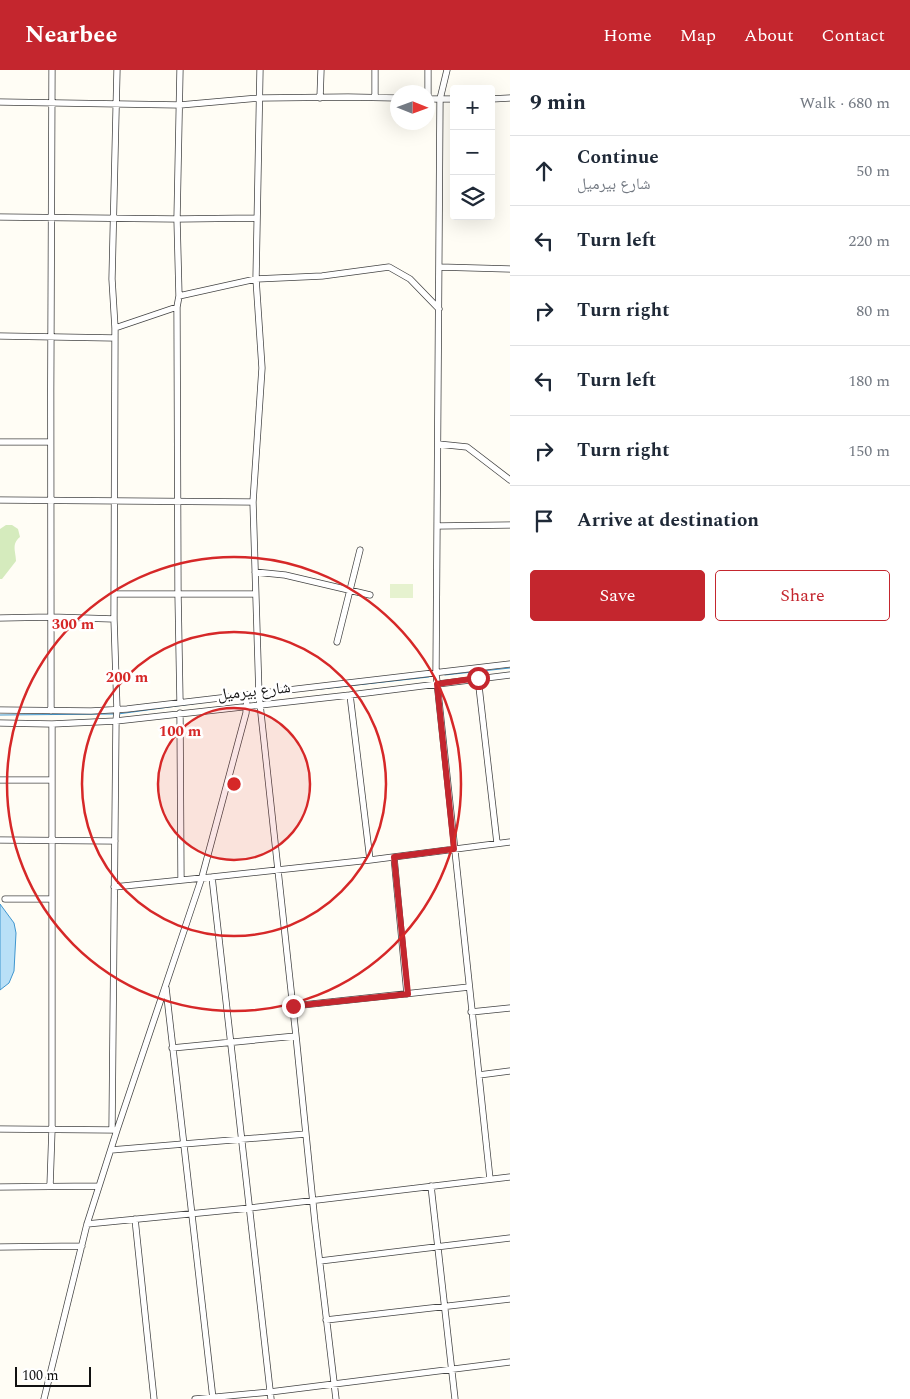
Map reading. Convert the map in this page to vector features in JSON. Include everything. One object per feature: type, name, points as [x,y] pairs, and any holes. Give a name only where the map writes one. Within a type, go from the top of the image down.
[{"type":"street","points":[[51,711],[50,338],[52,70]]},
{"type":"street","points":[[114,1130],[114,887],[117,710],[114,618],[115,328],[112,279],[117,70]]},
{"type":"street","points":[[180,70],[177,219],[179,296],[177,307],[180,702]]},
{"type":"street","points":[[260,70],[256,279],[262,368],[253,502],[259,704],[293,1006],[312,1200],[336,1399]]},
{"type":"street","points":[[320,98],[321,70]]},
{"type":"street","points":[[375,70],[375,97]]},
{"type":"street","points":[[428,70],[428,85]]},
{"type":"street","points":[[447,70],[440,99],[436,679],[490,1179]]},
{"type":"street","points":[[0,102],[180,105],[260,98],[390,98]]},
{"type":"street","points":[[495,98],[510,98]]},
{"type":"street","points":[[435,99],[450,99]]},
{"type":"street","points":[[0,217],[258,218]]},
{"type":"street","points":[[179,296],[256,279],[322,276],[389,267],[410,279],[439,309]]},
{"type":"street","points":[[439,267],[510,269]]},
{"type":"street","points":[[115,328],[177,307]]},
{"type":"street","points":[[0,336],[115,338]]},
{"type":"street","points":[[0,442],[50,442]]},
{"type":"street","points":[[438,444],[467,447],[510,480]]},
{"type":"street","points":[[0,500],[253,502]]},
{"type":"street","points":[[437,526],[510,526]]},
{"type":"street","points":[[337,642],[360,550]]},
{"type":"street","points":[[255,572],[285,576],[370,595]]},
{"type":"street","points":[[114,594],[255,594]]},
{"type":"street","points":[[0,618],[114,618]]},
{"type":"street","name":"شارع بيرميل","points":[[0,723],[52,724],[116,721],[350,695],[510,664]]},
{"type":"street","name":"شارع بيرميل","points":[[0,710],[91,712],[259,694],[436,679],[510,675]]},
{"type":"street","points":[[478,678],[497,844]]},
{"type":"street","points":[[350,695],[370,860]]},
{"type":"street","points":[[44,1399],[87,1224],[110,1150],[114,1130],[166,986],[202,878],[247,706],[247,696]]},
{"type":"street","points":[[180,713],[181,880]]},
{"type":"street","points":[[50,1186],[52,1129],[52,724]]},
{"type":"street","points":[[0,780],[52,780]]},
{"type":"street","points":[[0,840],[115,841]]},
{"type":"street","points":[[114,887],[370,860],[510,842]]},
{"type":"street","points":[[394,857],[408,994]]},
{"type":"street","points":[[212,877],[271,1399]]},
{"type":"street","points":[[5,899],[52,899]]},
{"type":"street","points":[[166,986],[213,1398]]},
{"type":"street","points":[[293,1006],[469,987]]},
{"type":"street","points":[[472,1012],[510,1008]]},
{"type":"street","points":[[172,1048],[296,1036]]},
{"type":"street","points":[[478,1075],[510,1072]]},
{"type":"street","points":[[0,1129],[114,1130]]},
{"type":"street","points":[[110,1150],[306,1134]]},
{"type":"street","points":[[87,1224],[250,1208],[510,1177]]},
{"type":"street","points":[[0,1187],[99,1186]]},
{"type":"street","points":[[431,1186],[455,1399]]},
{"type":"street","points":[[135,1219],[154,1399]]},
{"type":"street","points":[[320,1261],[510,1238]]},
{"type":"street","points":[[0,1247],[82,1246]]},
{"type":"street","points":[[326,1320],[510,1298]]},
{"type":"street","points":[[195,1399],[270,1392],[510,1362]]},
{"type":"green space","points":[[6,525],[12,525],[18,529],[20,537],[15,545],[16,561],[0,579],[0,529]]},
{"type":"green space","points":[[390,584],[413,584],[413,598],[390,598]]},
{"type":"water","points":[[0,904],[14,923],[16,933],[14,971],[9,983],[0,990]]},
{"type":"waterway","points":[[445,675],[510,668]]},
{"type":"waterway","points":[[321,689],[429,677]]},
{"type":"waterway","points":[[118,714],[206,702]]},
{"type":"waterway","points":[[0,715],[114,714]]},
{"type":"route","points":[[293,1006],[408,994],[394,857],[454,849],[437,684],[478,678]]}]
